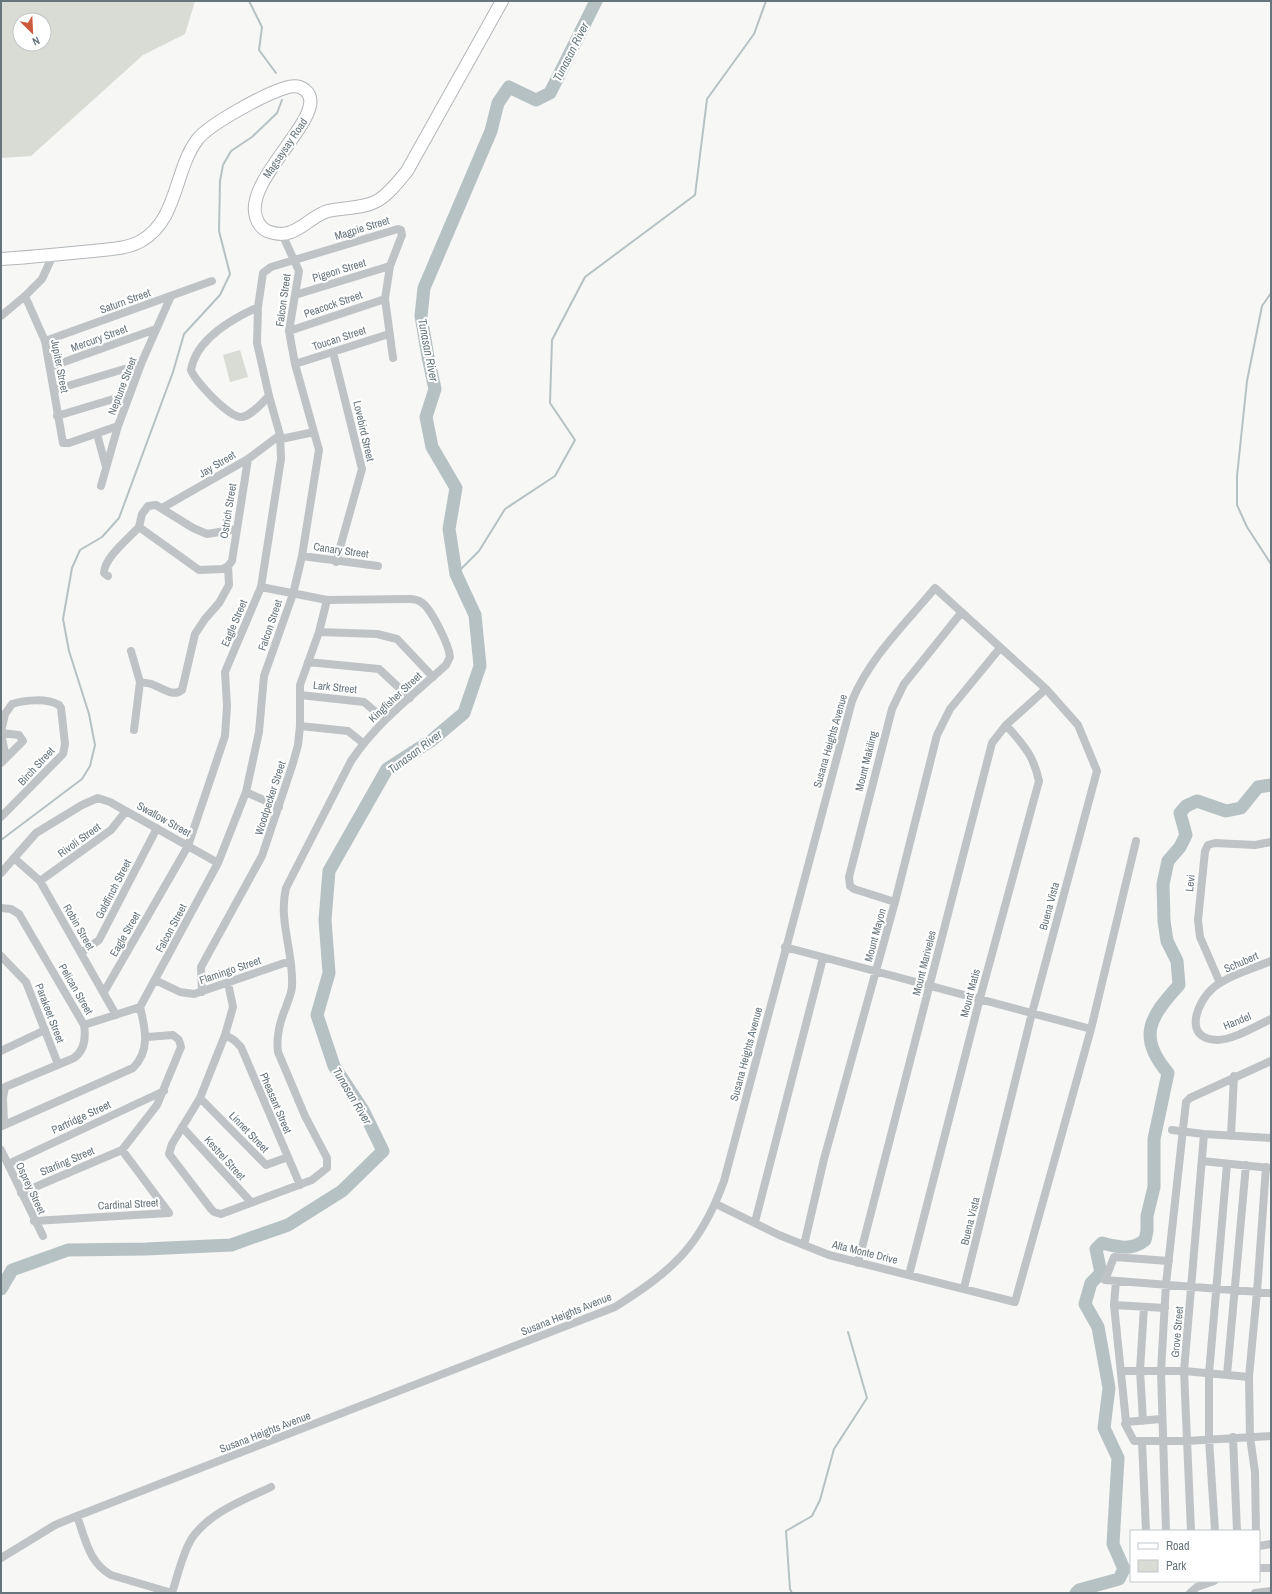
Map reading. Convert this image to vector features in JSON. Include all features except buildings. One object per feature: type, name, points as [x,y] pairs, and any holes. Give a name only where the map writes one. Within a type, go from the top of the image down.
[{"type":"main road","points":[[282,234],[298,229],[327,211],[358,207],[377,201],[392,189],[407,171],[502,1]]},
{"type":"main road","name":"Magsaysay Road","points":[[1,259],[117,248],[142,240],[150,234],[164,218],[184,164],[198,139],[219,123],[243,109],[277,91],[294,86],[305,90],[308,94],[310,106],[307,116],[268,173],[261,186],[255,208],[256,218],[262,228],[270,232],[282,234]]},
{"type":"street","name":"Magpie Street","points":[[295,260],[398,229],[402,232],[390,266],[385,299],[393,358]]},
{"type":"street","name":"Falcon Street","points":[[140,1007],[218,863],[246,792],[259,732],[264,676],[293,594],[302,556],[319,450],[295,364],[289,331],[299,276],[295,260],[282,234]]},
{"type":"street","points":[[1,316],[25,296],[42,279],[53,255]]},
{"type":"street","name":"Eagle Street","points":[[104,992],[188,846],[225,736],[227,706],[225,672],[261,587],[281,459],[281,437],[269,396],[257,343],[258,307],[262,277],[265,270],[295,260]]},
{"type":"street","name":"Pigeon Street","points":[[295,295],[390,266]]},
{"type":"street","name":"Saturn Street","points":[[45,341],[212,281]]},
{"type":"street","name":"Jupiter Street","points":[[25,296],[45,341],[57,416],[63,443],[69,444],[97,434]]},
{"type":"street","name":"Neptune Street","points":[[101,486],[118,426],[141,364],[171,296]]},
{"type":"street","name":"Peacock Street","points":[[289,331],[385,299]]},
{"type":"street","points":[[258,307],[241,315],[209,337],[199,352],[191,370],[196,380],[234,416],[241,418],[248,415],[269,396]]},
{"type":"street","name":"Mercury Street","points":[[50,367],[156,329]]},
{"type":"street","name":"Toucan Street","points":[[295,364],[390,334]]},
{"type":"street","name":"Lovebird Street","points":[[333,352],[362,469],[336,562]]},
{"type":"street","points":[[54,390],[141,364]]},
{"type":"street","points":[[57,416],[130,394]]},
{"type":"street","points":[[107,468],[97,434],[118,426]]},
{"type":"street","points":[[281,437],[314,432]]},
{"type":"street","name":"Jay Street","points":[[162,508],[281,437]]},
{"type":"street","name":"Ostrich Street","points":[[140,682],[156,686],[172,693],[177,693],[182,690],[195,634],[205,619],[219,603],[229,585],[228,566],[232,561],[248,458]]},
{"type":"street","points":[[108,576],[104,573],[104,568],[107,561],[139,527],[142,514],[148,506],[156,505],[193,528],[207,534],[237,529]]},
{"type":"street","points":[[139,527],[199,570],[223,569],[228,566]]},
{"type":"street","name":"Canary Street","points":[[302,556],[336,562],[378,566]]},
{"type":"street","name":"Kingfisher Street","points":[[261,587],[327,600],[409,599],[420,601],[427,608],[450,652],[450,657],[446,665],[385,720],[363,743],[351,761],[286,888],[283,900],[283,916],[290,961],[292,987],[279,1031],[277,1042],[278,1052],[305,1116],[327,1158],[328,1168],[312,1180],[300,1185]]},
{"type":"street","name":"Buena Vista","points":[[935,588],[1046,689],[1078,725],[1097,771],[1032,1013],[964,1288]]},
{"type":"street","name":"Susana Heights Avenue","points":[[1,1558],[55,1525],[77,1516],[615,1307],[652,1284],[680,1260],[699,1234],[716,1204],[724,1181],[785,947],[852,701],[868,668],[935,588]]},
{"type":"street","name":"Woodpecker Street","points":[[202,992],[200,974],[202,965],[262,856],[298,745],[302,675],[318,632],[327,600]]},
{"type":"street","name":"Mount Makiling","points":[[895,902],[854,889],[850,886],[849,877],[892,709],[904,684],[961,613]]},
{"type":"street","points":[[318,632],[377,634],[397,639],[432,677]]},
{"type":"street","name":"Mount Mayon","points":[[804,1245],[826,1152],[895,902],[940,728],[950,709],[1000,648]]},
{"type":"street","points":[[131,651],[140,682],[134,730]]},
{"type":"street","points":[[308,662],[379,669],[410,698]]},
{"type":"street","name":"Mount Mariveles","points":[[858,1263],[992,743],[1006,726],[1046,689]]},
{"type":"street","name":"Lark Street","points":[[300,695],[364,702],[385,720]]},
{"type":"street","name":"Birch Street","points":[[1,817],[63,754],[65,744],[61,708],[59,705],[50,702],[24,702],[12,704],[5,714],[1,733],[4,760]]},
{"type":"street","points":[[300,726],[348,731],[363,743]]},
{"type":"street","name":"Mount Matis","points":[[909,1275],[980,998],[1039,781],[1035,762],[1031,755],[1006,726]]},
{"type":"street","points":[[1,733],[14,734],[22,738],[21,744],[4,760]]},
{"type":"street","points":[[246,792],[278,807]]},
{"type":"street","name":"Swallow Street","points":[[14,858],[36,833],[82,805],[98,798],[104,799],[218,863]]},
{"type":"street","name":"Rivoli Street","points":[[40,881],[111,830],[126,811]]},
{"type":"street","name":"Goldfinch Street","points":[[81,953],[99,940],[157,828]]},
{"type":"street","points":[[785,947],[980,998],[1091,1029],[1136,841]]},
{"type":"street","name":"Levi","points":[[1220,983],[1199,932],[1198,920],[1205,851],[1208,845],[1215,843],[1255,845],[1271,842]]},
{"type":"street","points":[[1,873],[14,858]]},
{"type":"street","name":"Robin Street","points":[[14,858],[40,881],[116,1014]]},
{"type":"street","name":"Pelican Street","points":[[1,908],[11,909],[19,914],[84,1025],[84,1040],[80,1053],[6,1087],[3,1098],[3,1126]]},
{"type":"street","name":"Parakeet Street","points":[[1,956],[26,982],[58,1064]]},
{"type":"street","points":[[755,1222],[823,958]]},
{"type":"street","name":"Flamingo Street","points":[[155,980],[187,994],[202,992],[290,961]]},
{"type":"street","name":"Schubert","points":[[1220,983],[1271,961]]},
{"type":"street","points":[[228,983],[233,1007],[225,1035],[200,1098],[172,1144],[169,1154],[214,1212],[221,1214],[300,1185]]},
{"type":"street","name":"Handel","points":[[1220,983],[1212,989],[1197,1010],[1195,1026],[1204,1036],[1217,1040],[1225,1039],[1271,1019]]},
{"type":"street","points":[[3,1126],[133,1068],[140,1058],[147,1037],[140,1007],[84,1025]]},
{"type":"street","name":"Alta Monte Drive","points":[[716,1204],[804,1245],[858,1263],[964,1288],[1015,1302],[1091,1029]]},
{"type":"street","points":[[1,1052],[45,1030]]},
{"type":"street","points":[[122,1150],[157,1105],[181,1047],[179,1040],[173,1035],[147,1037]]},
{"type":"street","name":"Pheasant Street","points":[[225,1035],[234,1040],[241,1047],[300,1185]]},
{"type":"street","points":[[1166,1530],[1160,1371],[1166,1284],[1182,1131],[1187,1100],[1234,1076],[1271,1061]]},
{"type":"street","points":[[1231,1136],[1234,1076]]},
{"type":"street","name":"Partridge Street","points":[[8,1164],[164,1091]]},
{"type":"street","name":"Linnet Street","points":[[200,1098],[266,1165],[288,1157]]},
{"type":"street","name":"Kestrel Street","points":[[182,1127],[251,1202]]},
{"type":"street","points":[[1172,1130],[1204,1134],[1271,1138]]},
{"type":"street","name":"Grove Street","points":[[1191,1530],[1184,1371],[1204,1134]]},
{"type":"street","name":"Osprey Street","points":[[1,1150],[34,1221],[43,1236]]},
{"type":"street","name":"Starling Street","points":[[21,1193],[122,1150]]},
{"type":"street","name":"Cardinal Street","points":[[34,1221],[169,1213],[122,1150]]},
{"type":"street","points":[[1202,1161],[1268,1168],[1249,1377],[1250,1437],[1255,1472],[1256,1530]]},
{"type":"street","points":[[1215,1530],[1209,1439],[1209,1374],[1215,1288],[1227,1164]]},
{"type":"street","points":[[1227,1375],[1236,1290],[1246,1165]]},
{"type":"street","points":[[1169,1261],[1114,1257],[1105,1280],[1271,1293]]},
{"type":"street","points":[[1116,1281],[1114,1305],[1126,1422],[1125,1426],[1134,1441],[1186,1441],[1233,1437],[1271,1436]]},
{"type":"street","points":[[1114,1305],[1165,1308]]},
{"type":"street","points":[[1143,1421],[1140,1370],[1144,1307]]},
{"type":"street","points":[[1121,1371],[1184,1371],[1249,1377]]},
{"type":"street","points":[[1126,1422],[1161,1418]]},
{"type":"street","points":[[1233,1437],[1237,1530]]},
{"type":"street","points":[[1142,1442],[1146,1530]]},
{"type":"street","points":[[77,1516],[91,1554],[96,1564],[103,1571],[111,1575],[172,1593],[186,1550],[193,1538],[203,1526],[232,1506],[271,1488]]},
{"type":"street","points":[[1260,1546],[1271,1544]]},
{"type":"street","points":[[1260,1568],[1271,1568]]},
{"type":"street","points":[[1190,1593],[1195,1584],[1208,1582]]},
{"type":"street","points":[[1255,1593],[1271,1591]]},
{"type":"green space","points":[[1,1],[195,1],[185,34],[143,55],[31,156],[1,158]]},
{"type":"green space","points":[[240,350],[248,377],[230,382],[223,355]]},
{"type":"waterway","points":[[249,1],[262,27],[259,50],[276,73]]},
{"type":"waterway","name":"Tunasan River","points":[[1,1289],[12,1270],[68,1250],[146,1249],[231,1245],[288,1225],[342,1191],[383,1151],[363,1110],[334,1066],[317,1015],[329,973],[325,920],[329,871],[387,769],[432,740],[464,713],[480,666],[475,615],[456,574],[449,529],[456,488],[432,447],[426,417],[435,389],[421,316],[424,288],[491,131],[498,103],[509,87],[536,100],[550,93],[596,1]]},
{"type":"waterway","points":[[456,574],[479,551],[505,509],[555,476],[575,440],[550,403],[552,340],[585,277],[695,195],[707,99],[754,34],[766,1]]},
{"type":"waterway","points":[[1,840],[82,779],[90,766],[95,745],[89,714],[69,651],[63,619],[72,568],[80,550],[102,537],[119,518],[173,372],[184,334],[220,295],[230,274],[219,231],[220,181],[223,165],[231,151],[252,137],[277,113],[282,100]]},
{"type":"waterway","points":[[1271,293],[1262,306],[1247,381],[1237,476],[1237,505],[1247,527],[1271,564]]},
{"type":"waterway","points":[[1076,1593],[1079,1590],[1119,1579],[1124,1569],[1113,1544],[1118,1458],[1104,1428],[1109,1388],[1098,1327],[1085,1304],[1091,1283],[1101,1273],[1096,1249],[1102,1243],[1119,1247],[1135,1246],[1145,1240],[1147,1231],[1147,1216],[1154,1187],[1154,1139],[1168,1073],[1158,1060],[1152,1048],[1150,1037],[1151,1027],[1161,1007],[1179,985],[1177,961],[1167,941],[1164,921],[1163,884],[1168,861],[1180,847],[1186,835],[1180,813],[1186,806],[1197,801],[1226,811],[1241,808],[1258,787],[1271,785]]},
{"type":"waterway","points":[[792,1593],[790,1589],[786,1531],[812,1516],[820,1500],[834,1449],[867,1398],[848,1332]]}]
